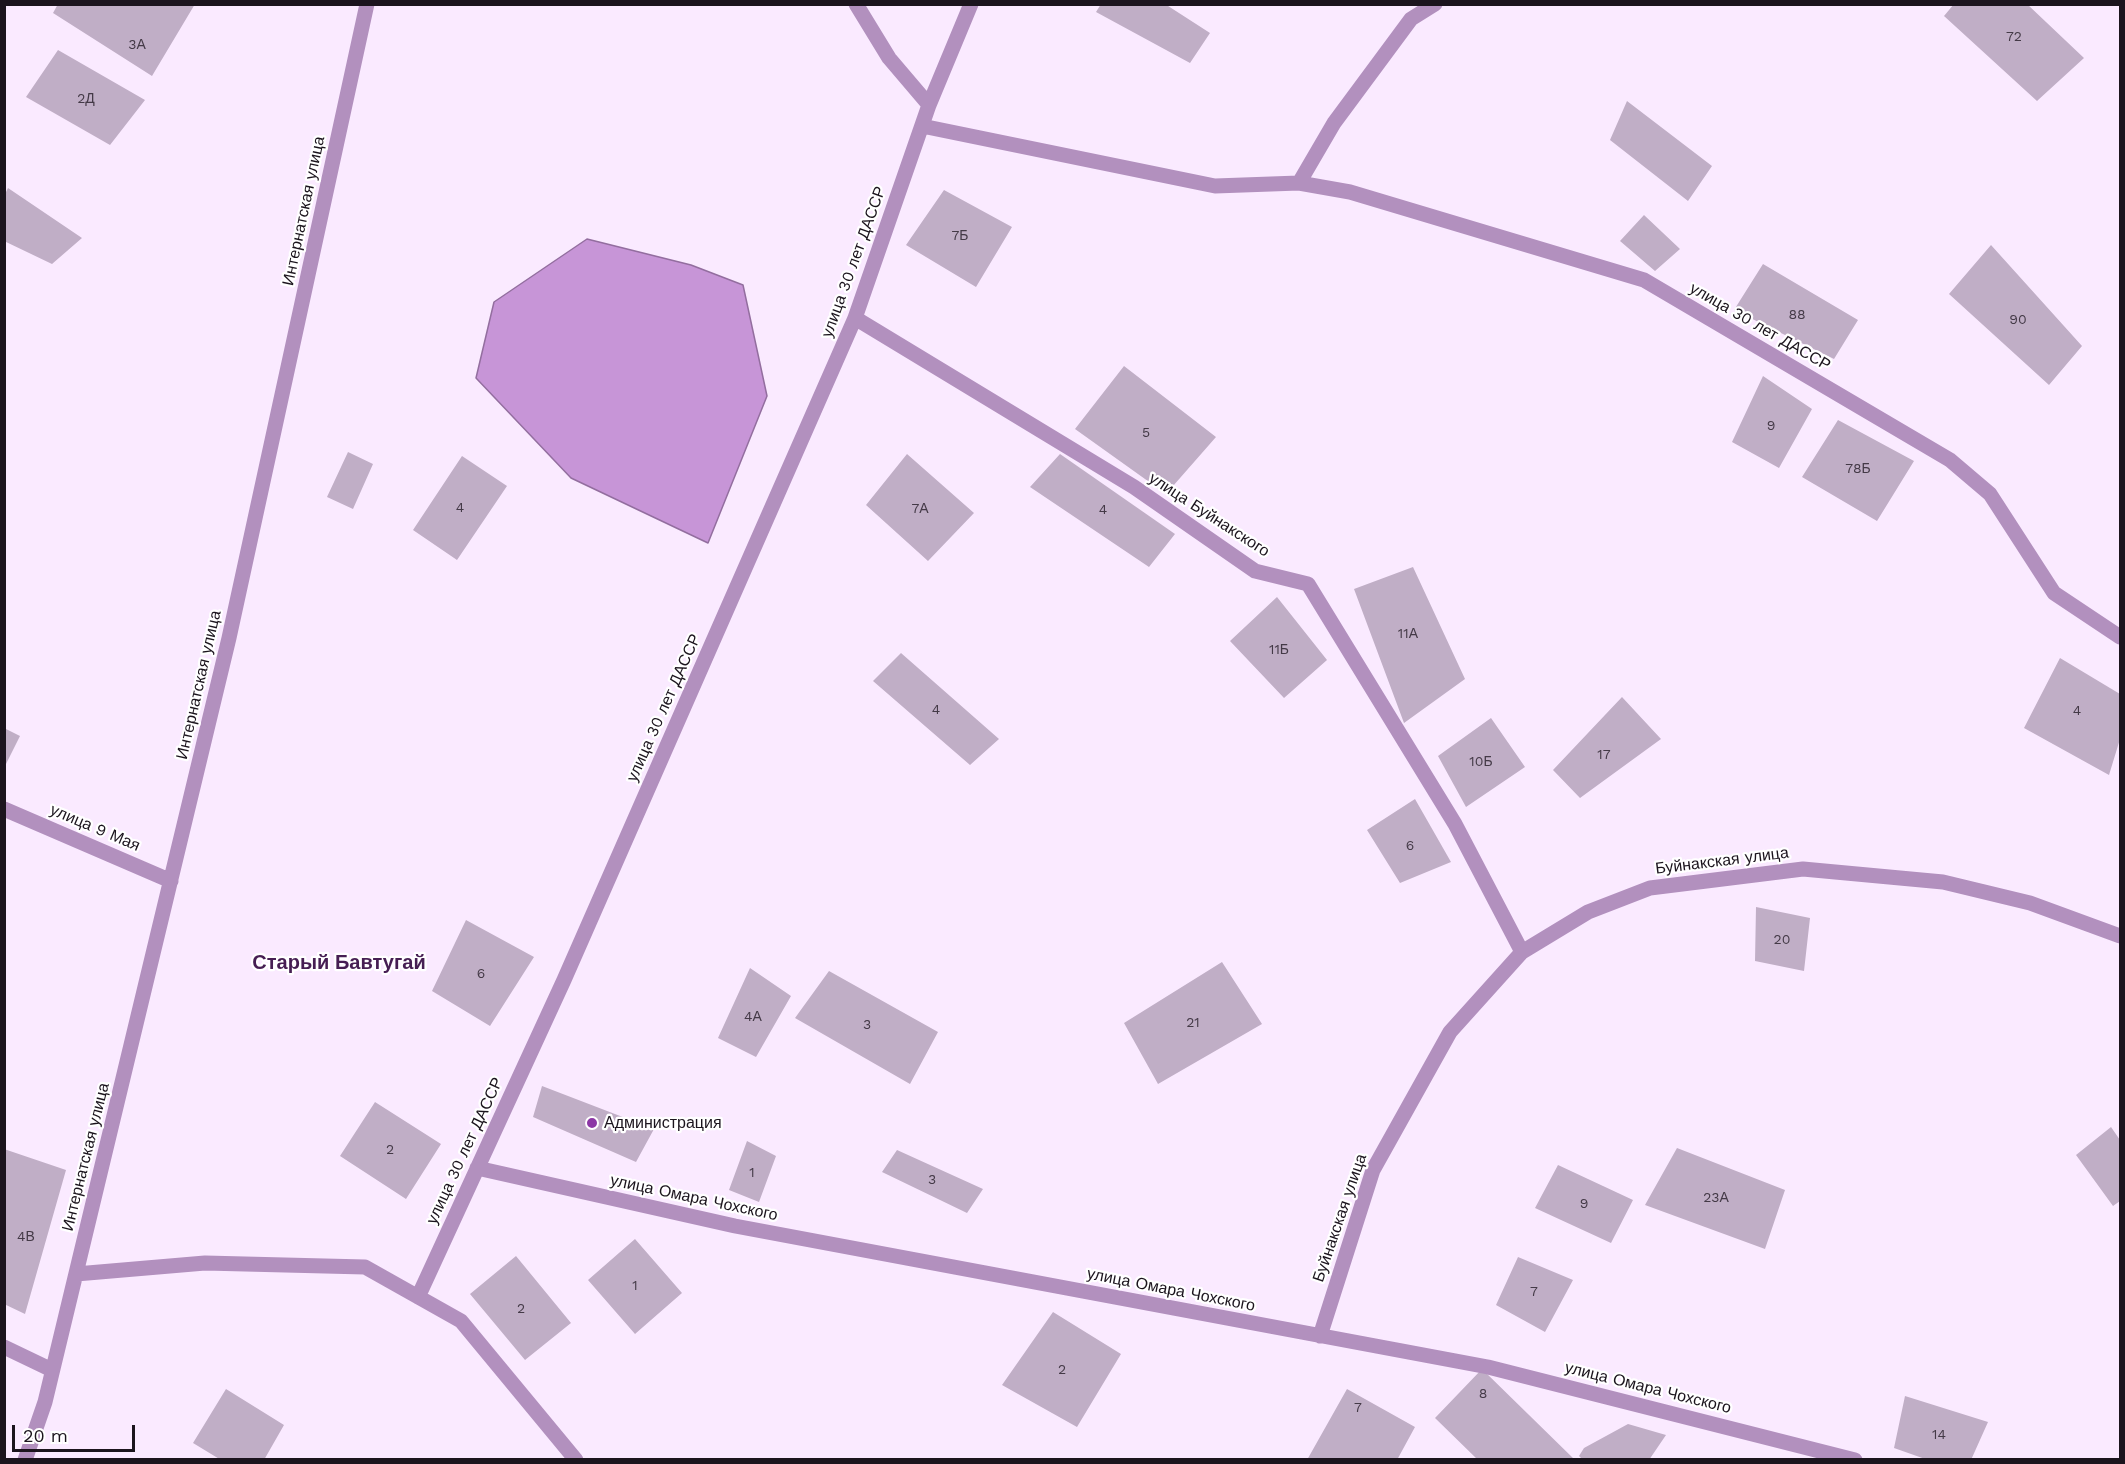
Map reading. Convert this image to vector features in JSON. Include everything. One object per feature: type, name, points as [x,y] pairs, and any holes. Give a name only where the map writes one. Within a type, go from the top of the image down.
[{"type":"street","name":"Интернатская улица","points":[[25,1460],[45,1402],[229,638],[367,4]]},
{"type":"street","points":[[856,4],[889,58],[929,105]]},
{"type":"street","name":"улица 30 лет ДАССР","points":[[418,1297],[564,980],[855,318],[929,105],[971,4]]},
{"type":"street","points":[[1299,183],[1334,123],[1411,19],[1435,4]]},
{"type":"street","name":"улица 30 лет ДАССР","points":[[922,126],[1215,186],[1299,183],[1350,192],[1644,280],[1950,460],[1990,494],[2054,593],[2121,637]]},
{"type":"street","name":"улица Буйнакского","points":[[855,318],[1134,487],[1255,570],[1308,584],[1455,824],[1522,952]]},
{"type":"street","name":"улица 9 Мая","points":[[4,809],[171,881]]},
{"type":"street","name":"Буйнакская улица","points":[[1320,1336],[1373,1170],[1450,1032],[1522,952],[1588,912],[1650,888],[1803,869],[1943,882],[2030,903],[2121,936]]},
{"type":"street","name":"улица Омара Чохского","points":[[477,1168],[735,1226],[1488,1367],[1855,1460]]},
{"type":"street","points":[[76,1275],[205,1263],[365,1267],[461,1321],[576,1460]]},
{"type":"street","points":[[4,1347],[52,1370]]},
{"type":"shaded area","points":[[587,239],[691,265],[743,285],[767,396],[708,543],[571,478],[476,378],[494,302]]},
{"type":"building","points":[[58,4],[195,4],[152,76],[53,13]]},
{"type":"building","points":[[1101,4],[1165,4],[1210,33],[1190,63],[1096,12]]},
{"type":"building","points":[[1954,4],[2027,4],[2084,58],[2037,101],[1944,16]]},
{"type":"building","points":[[58,50],[145,100],[110,145],[26,97]]},
{"type":"building","points":[[1627,101],[1712,166],[1688,201],[1610,140]]},
{"type":"building","points":[[8,188],[82,238],[52,264],[4,241],[4,196]]},
{"type":"building","points":[[944,190],[1012,227],[976,287],[906,245]]},
{"type":"building","points":[[1644,215],[1680,249],[1655,271],[1620,241]]},
{"type":"building","points":[[1991,245],[2082,346],[2049,385],[1949,294]]},
{"type":"building","points":[[1763,264],[1858,320],[1834,359],[1734,310]]},
{"type":"building","points":[[1124,366],[1216,437],[1166,494],[1075,429]]},
{"type":"building","points":[[1763,376],[1812,409],[1779,468],[1732,442]]},
{"type":"building","points":[[1838,420],[1914,461],[1877,521],[1802,477]]},
{"type":"building","points":[[348,452],[373,464],[353,509],[327,497]]},
{"type":"building","points":[[907,454],[974,513],[928,561],[866,505]]},
{"type":"building","points":[[1060,454],[1175,534],[1149,567],[1030,487]]},
{"type":"building","points":[[462,456],[507,486],[457,560],[413,530]]},
{"type":"building","points":[[1413,567],[1465,679],[1404,723],[1354,589]]},
{"type":"building","points":[[1277,597],[1327,660],[1284,698],[1230,641]]},
{"type":"building","points":[[901,653],[999,739],[970,765],[873,681]]},
{"type":"building","points":[[2060,658],[2120,694],[2120,739],[2109,775],[2024,728]]},
{"type":"building","points":[[1622,697],[1661,739],[1580,798],[1553,770]]},
{"type":"building","points":[[1491,718],[1525,767],[1466,807],[1438,756]]},
{"type":"building","points":[[4,728],[20,736],[4,768]]},
{"type":"building","points":[[1415,799],[1451,862],[1400,883],[1367,830]]},
{"type":"building","points":[[1756,907],[1810,918],[1804,971],[1755,961]]},
{"type":"building","points":[[466,920],[534,957],[490,1026],[432,991]]},
{"type":"building","points":[[1222,962],[1262,1024],[1158,1084],[1124,1023]]},
{"type":"building","points":[[750,968],[791,996],[756,1057],[718,1038]]},
{"type":"building","points":[[829,971],[938,1032],[910,1084],[795,1018]]},
{"type":"building","name":"Администрация","points":[[542,1086],[654,1129],[636,1162],[533,1117]]},
{"type":"building","points":[[375,1102],[441,1144],[406,1199],[340,1156]]},
{"type":"building","points":[[2111,1127],[2120,1140],[2120,1201],[2113,1206],[2076,1155]]},
{"type":"building","points":[[747,1141],[776,1156],[759,1202],[729,1190]]},
{"type":"building","points":[[1677,1148],[1785,1190],[1765,1249],[1645,1205]]},
{"type":"building","points":[[4,1149],[66,1170],[25,1314],[4,1304]]},
{"type":"building","points":[[897,1150],[983,1189],[967,1213],[882,1172]]},
{"type":"building","points":[[1558,1165],[1633,1200],[1611,1243],[1535,1208]]},
{"type":"building","points":[[635,1239],[682,1293],[635,1334],[588,1280]]},
{"type":"building","points":[[516,1256],[571,1323],[525,1360],[470,1294]]},
{"type":"building","points":[[1518,1257],[1573,1280],[1545,1332],[1496,1305]]},
{"type":"building","points":[[1053,1312],[1121,1354],[1077,1427],[1002,1385]]},
{"type":"building","points":[[1482,1369],[1575,1460],[1478,1460],[1435,1418]]},
{"type":"building","points":[[226,1389],[284,1425],[264,1460],[221,1460],[193,1443]]},
{"type":"building","points":[[1347,1389],[1415,1427],[1397,1460],[1307,1460]]},
{"type":"building","points":[[1905,1396],[1988,1422],[1971,1460],[1928,1460],[1894,1448]]},
{"type":"building","points":[[1628,1424],[1666,1435],[1649,1460],[1583,1460],[1579,1456],[1584,1448]]},
{"type":"place","name":"Администрация","points":[[592,1123]]},
{"type":"district","name":"Старый Бавтугай","points":[[339,963]]}]
